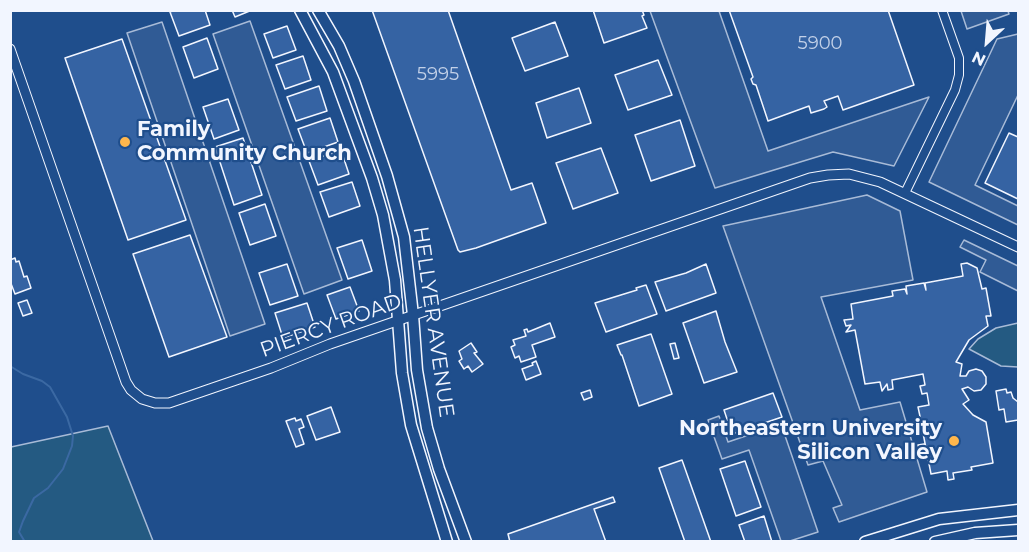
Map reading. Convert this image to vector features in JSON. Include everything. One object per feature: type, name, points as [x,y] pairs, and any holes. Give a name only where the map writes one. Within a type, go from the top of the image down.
[{"type":"main road","name":"HELLYER AVENUE","points":[[300,10],[333,72],[372,178],[388,239],[395,280],[402,373],[411,425],[447,542]]},
{"type":"main road","name":"HELLYER AVENUE","points":[[318,10],[343,55],[387,176],[404,237],[417,370],[427,428],[439,469],[466,542]]},
{"type":"main road","points":[[865,542],[939,519],[1018,510]]},
{"type":"main road","points":[[934,542],[975,533],[1018,530]]},
{"type":"street","points":[[905,193],[955,90],[959,75],[958,58],[942,10]]},
{"type":"street","name":"PIERCY ROAD","points":[[10,49],[126,382],[131,390],[142,399],[155,403],[169,403],[398,320],[810,178],[849,174],[880,182],[1018,247]]},
{"type":"shaded area","points":[[650,11],[719,11],[768,151],[929,97],[894,166],[833,152],[715,188]]},
{"type":"shaded area","points":[[961,11],[1008,11],[1009,14],[967,29]]},
{"type":"shaded area","points":[[250,21],[342,280],[304,294],[213,34]]},
{"type":"shaded area","points":[[162,22],[265,324],[230,336],[127,33]]},
{"type":"shaded area","points":[[1018,34],[1018,95],[975,185],[1018,206],[1018,225],[929,182],[997,39]]},
{"type":"shaded area","points":[[867,195],[900,211],[913,280],[821,297],[860,410],[900,402],[927,492],[839,522],[833,508],[842,505],[823,461],[808,465],[723,226]]},
{"type":"shaded area","points":[[964,240],[1018,266],[1018,291],[980,272],[986,260],[960,247]]},
{"type":"shaded area","points":[[1018,323],[1018,367],[1001,366],[969,349],[978,339],[996,328]]},
{"type":"shaded area","points":[[719,416],[728,442],[781,424],[818,532],[790,541],[781,541],[749,450],[722,459],[708,420]]},
{"type":"shaded area","points":[[108,426],[153,541],[11,541],[11,447]]},
{"type":"building","points":[[205,10],[210,25],[179,36],[170,12]]},
{"type":"building","points":[[232,10],[252,10],[235,17]]},
{"type":"building","points":[[372,10],[448,10],[511,190],[532,183],[546,223],[476,248],[460,252],[458,250]]},
{"type":"building","points":[[593,10],[642,10],[647,28],[604,43]]},
{"type":"building","points":[[729,10],[888,10],[914,85],[843,110],[838,96],[824,101],[827,107],[824,109],[811,113],[809,106],[768,121],[756,85],[751,79],[753,77]]},
{"type":"building","points":[[555,22],[568,56],[525,71],[512,38]]},
{"type":"building","points":[[287,26],[296,50],[273,58],[264,34]]},
{"type":"building","points":[[207,38],[218,69],[194,78],[183,47]]},
{"type":"building","points":[[122,39],[186,220],[128,240],[65,58]]},
{"type":"building","points":[[303,56],[311,80],[285,89],[276,65]]},
{"type":"building","points":[[658,60],[672,95],[628,110],[615,75]]},
{"type":"building","points":[[319,86],[327,111],[296,121],[287,97]]},
{"type":"building","points":[[579,88],[591,123],[547,138],[536,103]]},
{"type":"building","points":[[228,99],[239,130],[214,139],[203,107]]},
{"type":"building","points":[[330,118],[338,142],[307,153],[298,129]]},
{"type":"building","points":[[680,120],[695,166],[651,181],[635,135]]},
{"type":"building","points":[[1009,133],[1018,137],[1018,199],[985,183]]},
{"type":"building","points":[[243,138],[262,195],[234,205],[215,147]]},
{"type":"building","points":[[601,148],[618,193],[573,209],[556,163]]},
{"type":"building","points":[[341,150],[349,174],[318,185],[309,161]]},
{"type":"building","points":[[352,182],[360,206],[329,217],[320,192]]},
{"type":"building","points":[[265,204],[276,236],[250,245],[239,213]]},
{"type":"building","points":[[190,235],[227,337],[169,357],[133,254]]},
{"type":"building","points":[[362,240],[372,271],[348,279],[337,248]]},
{"type":"building","points":[[15,258],[16,262],[19,261],[24,277],[27,276],[31,288],[15,294],[10,281],[10,260]]},
{"type":"building","points":[[967,263],[977,268],[982,289],[986,288],[991,316],[986,316],[988,326],[969,340],[956,362],[962,364],[960,376],[966,376],[969,371],[976,369],[982,371],[986,377],[986,384],[981,390],[974,391],[968,387],[962,389],[969,400],[963,404],[973,415],[986,422],[993,463],[953,473],[954,479],[948,480],[947,471],[931,474],[923,433],[914,435],[918,428],[913,429],[912,423],[921,421],[918,407],[929,405],[927,393],[922,394],[920,386],[925,385],[923,374],[892,380],[893,389],[888,390],[887,384],[882,391],[880,382],[865,384],[855,330],[846,332],[851,325],[846,326],[844,320],[853,319],[851,304],[893,296],[892,291],[905,289],[907,294],[906,286],[924,283],[926,290],[925,283],[963,276],[961,264]]},
{"type":"building","points":[[287,264],[298,296],[270,305],[259,273]]},
{"type":"building","points":[[706,264],[716,293],[666,311],[655,282],[686,273]]},
{"type":"building","points":[[646,285],[657,314],[606,332],[595,303]]},
{"type":"building","points":[[350,287],[359,311],[336,319],[327,295]]},
{"type":"building","points":[[27,300],[32,313],[23,316],[18,303]]},
{"type":"building","points":[[307,303],[315,327],[283,338],[275,313]]},
{"type":"building","points":[[716,311],[737,372],[704,383],[683,323]]},
{"type":"building","points":[[550,323],[555,337],[532,345],[536,357],[521,362],[519,356],[515,358],[511,347],[515,345],[513,340],[526,336],[524,330],[527,329],[528,332]]},
{"type":"building","points":[[651,334],[672,394],[639,406],[617,345]]},
{"type":"building","points":[[471,343],[477,352],[474,353],[483,364],[472,372],[468,366],[464,369],[459,361],[462,359],[459,351]]},
{"type":"building","points":[[675,343],[679,358],[674,359],[670,344]]},
{"type":"building","points":[[536,361],[541,374],[526,380],[522,369],[533,365],[532,363]]},
{"type":"building","points":[[1006,389],[1007,393],[1011,392],[1013,398],[1018,402],[1018,420],[1006,422],[1004,409],[999,410],[996,391]]},
{"type":"building","points":[[590,390],[592,397],[584,400],[581,393]]},
{"type":"building","points":[[773,393],[782,417],[732,434],[724,410]]},
{"type":"building","points":[[331,407],[340,432],[316,440],[307,416]]},
{"type":"building","points":[[295,418],[296,421],[301,419],[304,427],[299,429],[304,444],[296,447],[286,421]]},
{"type":"building","points":[[924,444],[926,456],[921,457],[918,445]]},
{"type":"building","points":[[682,460],[711,542],[685,542],[659,468]]},
{"type":"building","points":[[745,461],[761,507],[736,516],[720,469]]},
{"type":"building","points":[[613,497],[615,502],[594,509],[606,542],[510,542],[508,534]]},
{"type":"building","points":[[764,516],[772,542],[745,542],[739,525]]},
{"type":"waterway","points":[[10,366],[50,387],[67,417],[73,436],[72,446],[63,469],[48,488],[34,498],[23,521],[19,532],[25,542]]},
{"type":"place","name":"Family Community Church","points":[[125,142]]},
{"type":"place","name":"Northeastern University Silicon Valley","points":[[954,441]]}]
